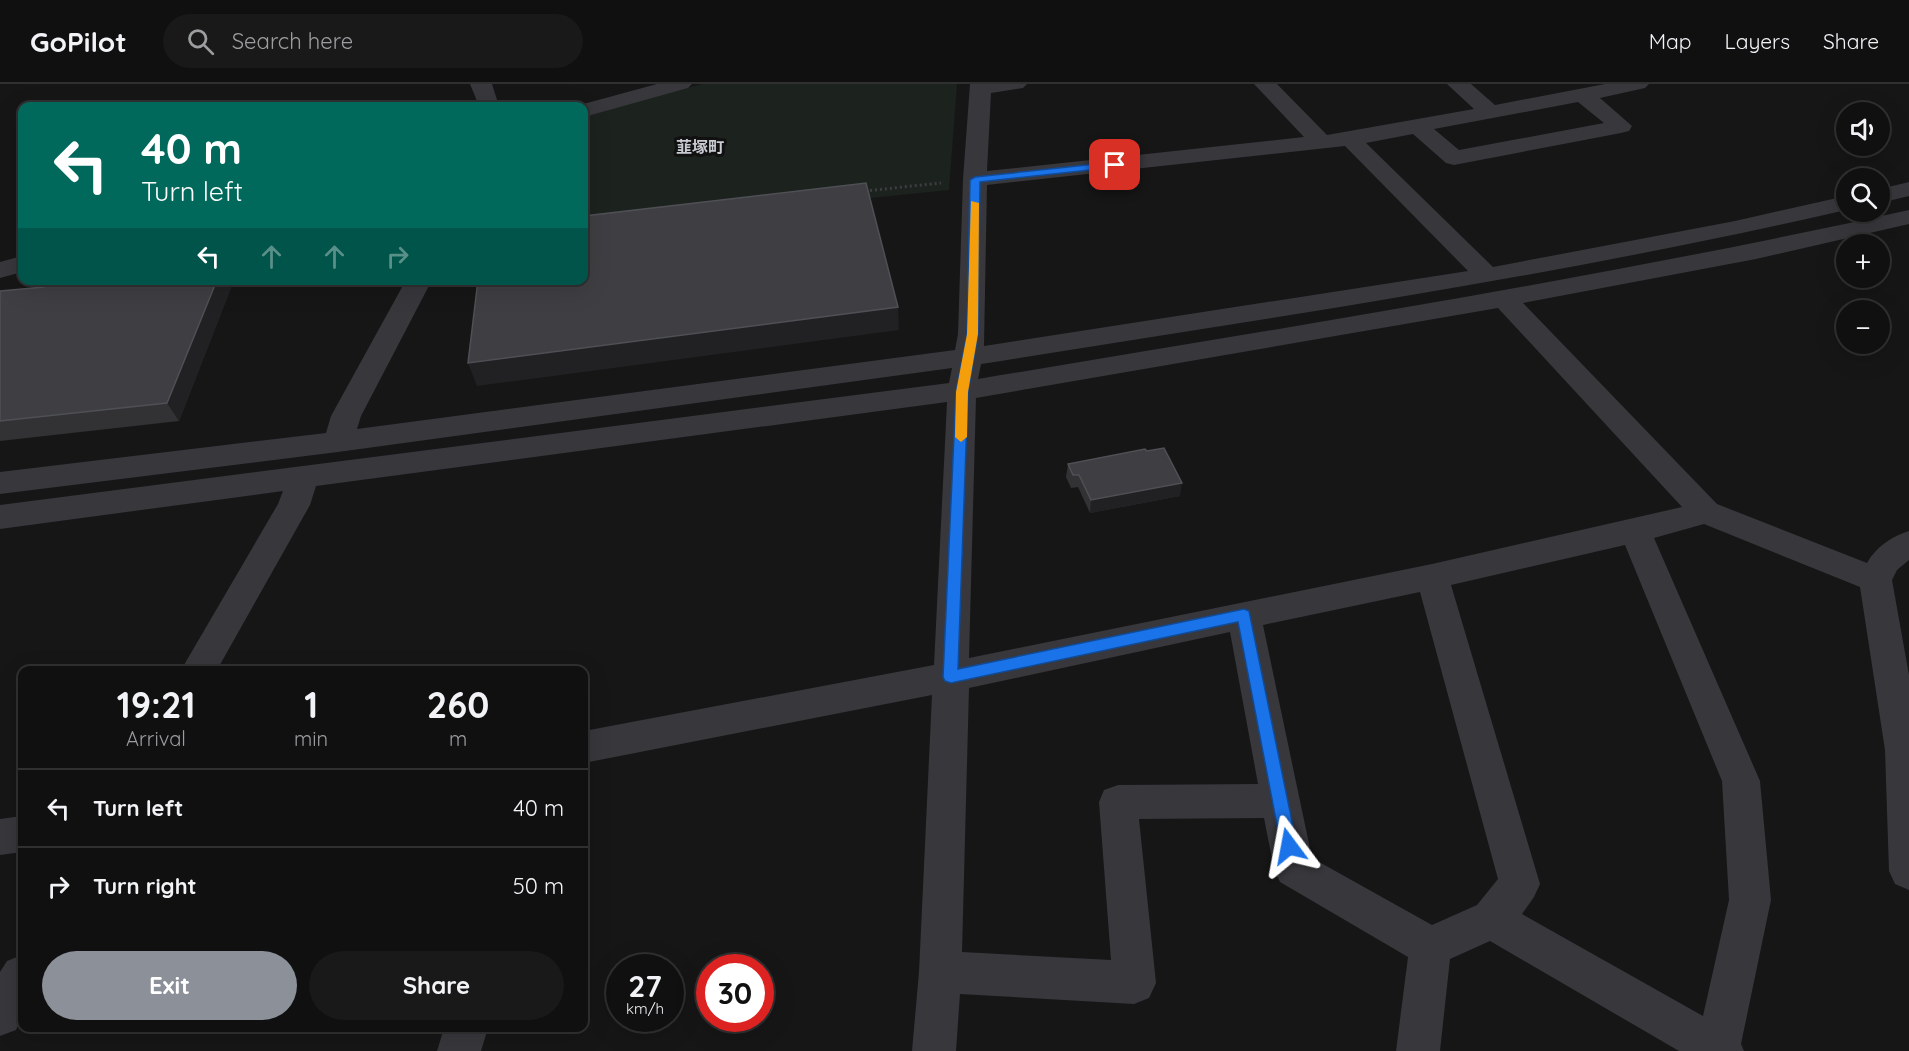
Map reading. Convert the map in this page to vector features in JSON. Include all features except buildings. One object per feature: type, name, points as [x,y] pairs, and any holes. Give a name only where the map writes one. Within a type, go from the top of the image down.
[{"type":"street","points":[[481,84],[488,102]]},
{"type":"street","points":[[588,109],[681,84]]},
{"type":"street","points":[[934,1051],[940,972],[962,392],[972,334],[975,180],[981,86],[1016,84]]},
{"type":"street","points":[[1265,84],[1320,141]]},
{"type":"street","points":[[1458,84],[1491,112]]},
{"type":"street","points":[[975,180],[1350,139],[1638,84]]},
{"type":"street","points":[[1418,126],[1454,158],[1621,126],[1582,94]]},
{"type":"street","points":[[1350,139],[1487,276]]},
{"type":"street","points":[[1890,194],[1909,189]]},
{"type":"street","points":[[0,483],[338,442],[968,357],[1487,276],[1735,228],[1836,205]]},
{"type":"street","points":[[0,517],[962,392],[1504,299],[1756,251],[1909,217]]},
{"type":"street","points":[[0,270],[18,265]]},
{"type":"street","points":[[338,442],[346,416],[416,285]]},
{"type":"street","points":[[1504,299],[1706,512],[1875,580]]},
{"type":"street","points":[[201,666],[294,505],[303,478]]},
{"type":"street","points":[[588,746],[951,677],[1432,577],[1635,531],[1706,512]]},
{"type":"street","points":[[1492,919],[1720,1050],[1750,900],[1741,782],[1635,531]]},
{"type":"street","points":[[1909,543],[1884,562],[1875,580],[1906,751],[1909,871]]},
{"type":"street","points":[[1430,947],[1492,919],[1520,884],[1432,577]]},
{"type":"street","points":[[1244,615],[1294,869],[1430,947]]},
{"type":"street","points":[[940,972],[1134,983],[1118,802],[1279,801]]},
{"type":"street","points":[[0,837],[18,835]]},
{"type":"street","points":[[1418,1051],[1430,947]]},
{"type":"street","points":[[0,1014],[18,983]]},
{"type":"street","points":[[459,1051],[465,1032]]},
{"type":"path","points":[[862,191],[975,180]]},
{"type":"shaded area","points":[[702,84],[957,84],[949,190],[588,227],[588,114]]},
{"type":"slow traffic","points":[[961,437],[962,392],[972,334],[974,203]]},
{"type":"district","name":"韮塚町","points":[[700,147]]},
{"type":"route","points":[[1115,165],[975,180],[972,334],[962,392],[951,677],[1244,615],[1289,846]]}]
